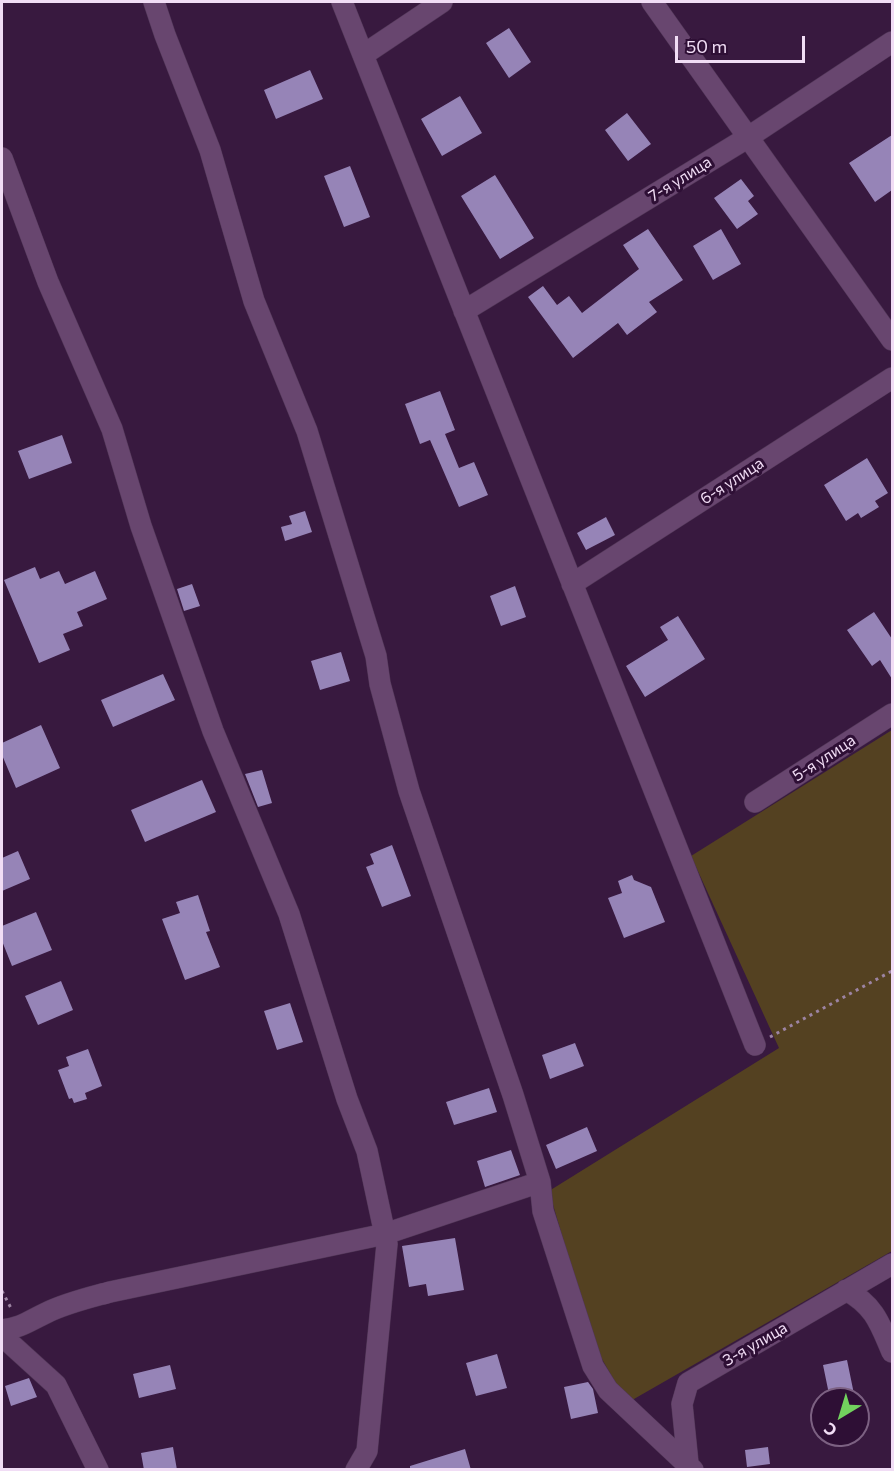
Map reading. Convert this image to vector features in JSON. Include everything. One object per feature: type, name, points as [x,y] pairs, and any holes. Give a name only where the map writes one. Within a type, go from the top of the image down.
[{"type":"street","points":[[154,2],[210,150],[254,301],[307,431],[376,656],[380,684],[409,791],[460,936],[540,1182],[543,1211],[593,1366],[608,1390],[655,1437],[690,1466]]},
{"type":"street","points":[[342,2],[755,1045]]},
{"type":"street","points":[[363,55],[442,2]]},
{"type":"street","points":[[652,2],[892,340]]},
{"type":"street","name":"7-я улица","points":[[464,311],[747,138],[892,42]]},
{"type":"street","points":[[2,158],[48,282],[112,429],[141,526],[213,731],[289,914],[347,1099],[366,1151],[387,1244],[367,1451],[356,1470]]},
{"type":"street","name":"6-я улица","points":[[572,584],[892,378]]},
{"type":"street","name":"5-я улица","points":[[755,802],[892,714]]},
{"type":"street","points":[[2,1330],[22,1327],[69,1303],[110,1292],[385,1234],[540,1182]]},
{"type":"street","name":"3-я улица","points":[[690,1466],[682,1404],[688,1383],[892,1264]]},
{"type":"street","points":[[846,1290],[861,1298],[873,1310],[892,1352]]},
{"type":"street","points":[[2,1336],[56,1385],[98,1470]]},
{"type":"path","points":[[755,1045],[892,971]]},
{"type":"shaded area","points":[[892,730],[892,1251],[627,1403],[594,1345],[549,1191],[779,1048],[691,856]]},
{"type":"building","points":[[509,28],[531,62],[509,78],[486,43]]},
{"type":"building","points":[[310,70],[323,99],[276,119],[264,90]]},
{"type":"building","points":[[460,96],[482,133],[442,156],[421,119]]},
{"type":"building","points":[[627,113],[651,144],[628,161],[605,130]]},
{"type":"building","points":[[892,135],[892,190],[875,202],[849,163]]},
{"type":"building","points":[[350,166],[370,217],[344,227],[324,176]]},
{"type":"building","points":[[495,175],[534,238],[500,259],[461,196]]},
{"type":"building","points":[[741,179],[754,196],[748,201],[758,214],[737,229],[714,198]]},
{"type":"building","points":[[648,229],[683,280],[649,302],[657,312],[627,335],[618,323],[573,358],[528,297],[543,286],[557,305],[569,296],[582,313],[639,269],[623,245]]},
{"type":"building","points":[[721,229],[741,264],[713,280],[693,246]]},
{"type":"building","points":[[440,391],[455,430],[445,434],[459,468],[474,462],[488,495],[459,507],[430,440],[420,444],[405,404]]},
{"type":"building","points":[[62,435],[72,463],[29,479],[18,451]]},
{"type":"building","points":[[867,458],[888,493],[875,501],[879,507],[861,518],[858,513],[846,521],[824,485]]},
{"type":"building","points":[[305,511],[312,532],[285,541],[281,527],[292,524],[289,516]]},
{"type":"building","points":[[606,517],[615,535],[586,550],[577,533]]},
{"type":"building","points":[[35,567],[40,579],[59,571],[65,584],[95,571],[107,599],[77,612],[83,626],[63,634],[70,650],[39,663],[4,580]]},
{"type":"building","points":[[192,584],[200,606],[184,611],[177,589]]},
{"type":"building","points":[[515,586],[526,617],[501,626],[490,596]]},
{"type":"building","points":[[874,612],[892,639],[892,679],[880,660],[872,666],[847,630]]},
{"type":"building","points":[[678,616],[705,659],[645,697],[626,666],[668,640],[660,627]]},
{"type":"building","points":[[341,652],[350,681],[320,690],[311,661]]},
{"type":"building","points":[[163,674],[175,700],[113,727],[101,700]]},
{"type":"building","points":[[41,725],[60,768],[16,788],[2,755],[2,743]]},
{"type":"building","points":[[262,770],[272,803],[258,807],[245,774]]},
{"type":"building","points":[[202,780],[216,812],[145,842],[131,810]]},
{"type":"building","points":[[392,845],[411,896],[382,907],[366,867],[374,864],[370,854]]},
{"type":"building","points":[[18,851],[30,879],[2,891],[2,858]]},
{"type":"building","points":[[632,875],[634,880],[651,887],[665,922],[624,938],[608,898],[622,893],[618,881]]},
{"type":"building","points":[[198,895],[210,931],[206,932],[220,967],[185,980],[162,919],[180,913],[176,902]]},
{"type":"building","points":[[36,912],[52,950],[12,966],[2,941],[2,926]]},
{"type":"building","points":[[61,981],[73,1010],[38,1025],[25,996]]},
{"type":"building","points":[[290,1003],[303,1042],[277,1050],[264,1011]]},
{"type":"building","points":[[575,1043],[584,1066],[550,1079],[542,1055]]},
{"type":"building","points":[[88,1049],[102,1086],[85,1093],[87,1099],[74,1103],[72,1098],[69,1099],[58,1070],[69,1066],[66,1057]]},
{"type":"building","points":[[489,1088],[497,1112],[454,1125],[446,1102]]},
{"type":"building","points":[[587,1127],[597,1151],[556,1169],[546,1145]]},
{"type":"building","points":[[511,1150],[520,1175],[485,1187],[477,1161]]},
{"type":"building","points":[[455,1238],[464,1290],[428,1296],[426,1284],[409,1287],[402,1246]]},
{"type":"building","points":[[497,1354],[507,1388],[476,1396],[466,1363]]},
{"type":"building","points":[[847,1360],[853,1387],[828,1387],[823,1365]]},
{"type":"building","points":[[170,1365],[176,1389],[139,1398],[133,1374]]},
{"type":"building","points":[[29,1378],[37,1397],[11,1406],[5,1386]]},
{"type":"building","points":[[588,1382],[593,1389],[598,1413],[571,1419],[564,1387]]},
{"type":"building","points":[[173,1447],[177,1470],[144,1470],[141,1453]]},
{"type":"building","points":[[768,1447],[770,1464],[747,1467],[745,1450]]},
{"type":"building","points":[[465,1449],[471,1470],[410,1470],[410,1466]]}]
